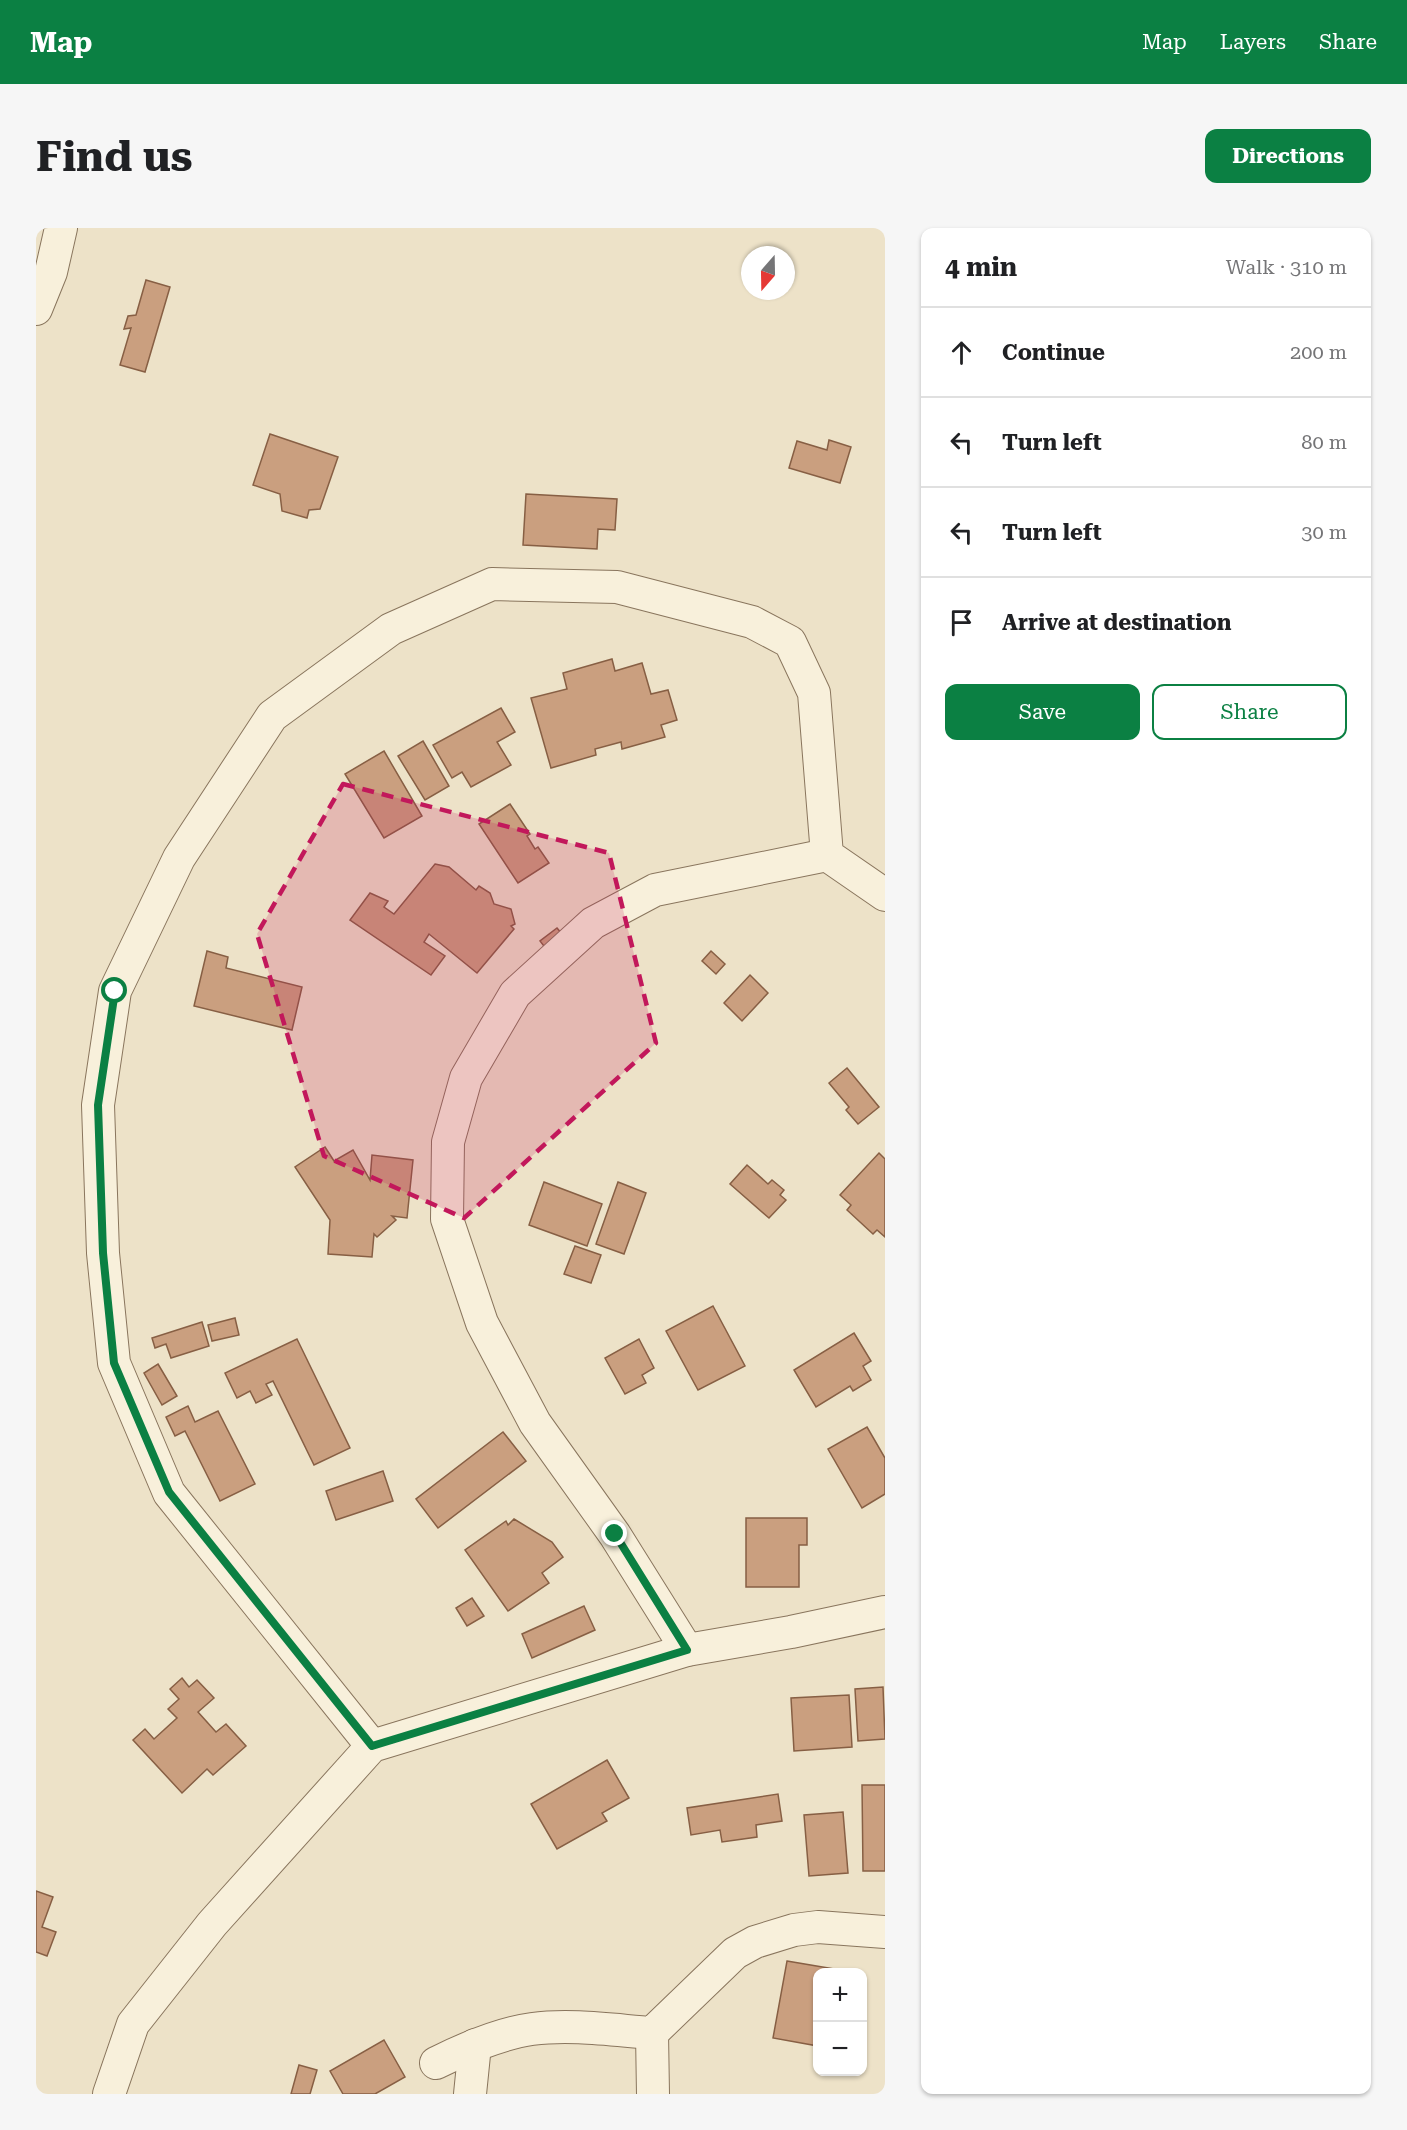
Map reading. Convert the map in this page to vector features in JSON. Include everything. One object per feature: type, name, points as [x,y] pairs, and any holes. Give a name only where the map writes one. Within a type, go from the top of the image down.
[{"type":"street","points":[[36,309],[51,272],[62,228]]},
{"type":"street","points":[[372,1746],[169,1492],[114,1363],[103,1253],[98,1105],[115,991],[179,858],[272,716],[391,629],[492,584],[617,587],[752,622],[790,642],[814,693],[827,855]]},
{"type":"street","points":[[687,1650],[615,1534],[535,1423],[482,1323],[447,1220],[448,1142],[466,1078],[515,994],[593,922],[655,890],[827,855],[885,895]]},
{"type":"street","points":[[109,2094],[133,2024],[212,1924],[372,1746],[687,1650],[791,1632],[885,1612]]},
{"type":"street","points":[[653,2094],[652,2033],[735,1953],[755,1941],[794,1930],[818,1927],[885,1932]]},
{"type":"street","points":[[436,2063],[475,2045],[530,2029],[572,2028],[652,2033]]},
{"type":"street","points":[[470,2094],[475,2045]]},
{"type":"highlighted area","points":[[343,784],[609,853],[656,1043],[464,1218],[324,1156],[257,934]]},
{"type":"building","points":[[146,280],[170,287],[145,372],[120,365],[131,328],[124,329],[128,316],[136,315]]},
{"type":"building","points":[[270,434],[338,457],[320,509],[309,510],[307,518],[282,511],[280,494],[253,485]]},
{"type":"building","points":[[829,440],[851,447],[840,483],[789,468],[797,441],[827,450]]},
{"type":"building","points":[[526,494],[617,499],[615,530],[598,529],[597,549],[523,545]]},
{"type":"building","points":[[612,659],[615,671],[642,663],[651,694],[668,690],[677,720],[661,725],[665,737],[622,749],[621,742],[595,749],[596,755],[551,768],[531,698],[567,689],[563,673]]},
{"type":"building","points":[[501,708],[515,732],[497,742],[511,765],[471,787],[462,772],[452,778],[433,745]]},
{"type":"building","points":[[423,741],[449,786],[425,800],[398,756]]},
{"type":"building","points":[[384,751],[422,816],[384,838],[345,774]]},
{"type":"building","points":[[510,804],[530,834],[527,836],[535,849],[538,847],[549,863],[518,883],[479,824]]},
{"type":"building","points":[[435,864],[449,867],[476,890],[479,886],[490,893],[494,904],[511,909],[515,924],[511,926],[514,929],[477,973],[429,934],[424,942],[445,956],[431,975],[350,920],[370,893],[388,901],[384,907],[394,914]]},
{"type":"building","points":[[557,928],[567,940],[550,954],[540,941]]},
{"type":"building","points":[[207,951],[228,957],[226,968],[302,987],[292,1030],[194,1006]]},
{"type":"building","points":[[711,951],[725,964],[716,974],[702,961]]},
{"type":"building","points":[[750,975],[768,993],[742,1021],[724,1003]]},
{"type":"building","points":[[847,1068],[879,1107],[858,1124],[846,1110],[849,1107],[829,1083]]},
{"type":"building","points":[[325,1147],[334,1161],[353,1150],[370,1180],[372,1155],[413,1160],[407,1218],[392,1216],[396,1220],[377,1237],[374,1234],[372,1257],[328,1254],[330,1220],[295,1167]]},
{"type":"building","points":[[879,1153],[885,1159],[885,1237],[877,1230],[873,1234],[847,1210],[851,1205],[840,1195]]},
{"type":"building","points":[[747,1165],[768,1184],[772,1180],[784,1190],[780,1195],[786,1200],[769,1218],[730,1184]]},
{"type":"building","points":[[544,1182],[602,1204],[587,1246],[529,1225]]},
{"type":"building","points":[[618,1182],[646,1193],[624,1254],[596,1244]]},
{"type":"building","points":[[575,1246],[601,1255],[591,1283],[564,1274]]},
{"type":"building","points":[[713,1306],[745,1366],[698,1390],[666,1331]]},
{"type":"building","points":[[235,1318],[239,1335],[212,1341],[208,1325]]},
{"type":"building","points":[[202,1322],[209,1346],[171,1358],[166,1344],[155,1348],[152,1338]]},
{"type":"building","points":[[854,1333],[871,1361],[863,1366],[871,1380],[853,1391],[850,1386],[816,1407],[794,1370]]},
{"type":"building","points":[[297,1339],[350,1448],[314,1465],[273,1381],[266,1384],[272,1395],[256,1403],[250,1391],[237,1398],[225,1373]]},
{"type":"building","points":[[639,1339],[654,1368],[642,1375],[646,1383],[625,1394],[605,1358]]},
{"type":"building","points":[[158,1364],[177,1396],[162,1405],[144,1373]]},
{"type":"building","points":[[188,1406],[195,1422],[218,1411],[255,1484],[220,1501],[185,1431],[175,1436],[166,1417]]},
{"type":"building","points":[[867,1427],[885,1458],[885,1494],[862,1508],[828,1449]]},
{"type":"building","points":[[503,1432],[526,1461],[438,1528],[416,1499]]},
{"type":"building","points":[[383,1471],[393,1501],[336,1520],[326,1491]]},
{"type":"building","points":[[746,1518],[807,1518],[807,1545],[799,1545],[799,1587],[746,1587]]},
{"type":"building","points":[[514,1519],[552,1542],[563,1557],[542,1573],[549,1583],[508,1611],[465,1550],[506,1521],[508,1525]]},
{"type":"building","points":[[472,1598],[484,1616],[467,1626],[456,1608]]},
{"type":"building","points":[[584,1606],[595,1630],[532,1658],[522,1634]]},
{"type":"building","points":[[182,1678],[189,1687],[197,1680],[214,1698],[198,1712],[216,1732],[226,1724],[246,1746],[213,1775],[207,1769],[182,1793],[133,1740],[145,1729],[154,1739],[177,1718],[168,1709],[179,1699],[170,1689]]},
{"type":"building","points":[[883,1687],[885,1739],[858,1741],[855,1689]]},
{"type":"building","points":[[849,1695],[852,1747],[794,1751],[791,1698]]},
{"type":"building","points":[[607,1760],[629,1798],[602,1813],[607,1821],[557,1849],[531,1804]]},
{"type":"building","points":[[862,1785],[885,1785],[885,1871],[863,1871]]},
{"type":"building","points":[[778,1794],[782,1821],[756,1825],[757,1837],[722,1842],[720,1830],[691,1835],[687,1808]]},
{"type":"building","points":[[843,1812],[848,1873],[809,1876],[804,1815]]},
{"type":"building","points":[[36,1891],[53,1897],[42,1927],[56,1932],[47,1956],[36,1952]]},
{"type":"building","points":[[787,1961],[828,1968],[813,1968],[813,2045],[773,2038]]},
{"type":"building","points":[[384,2040],[405,2077],[375,2094],[343,2094],[330,2071]]},
{"type":"building","points":[[299,2065],[317,2070],[310,2094],[291,2094]]},
{"type":"route","points":[[115,991],[98,1105],[103,1253],[114,1363],[169,1492],[372,1746],[687,1650],[615,1534]]}]
